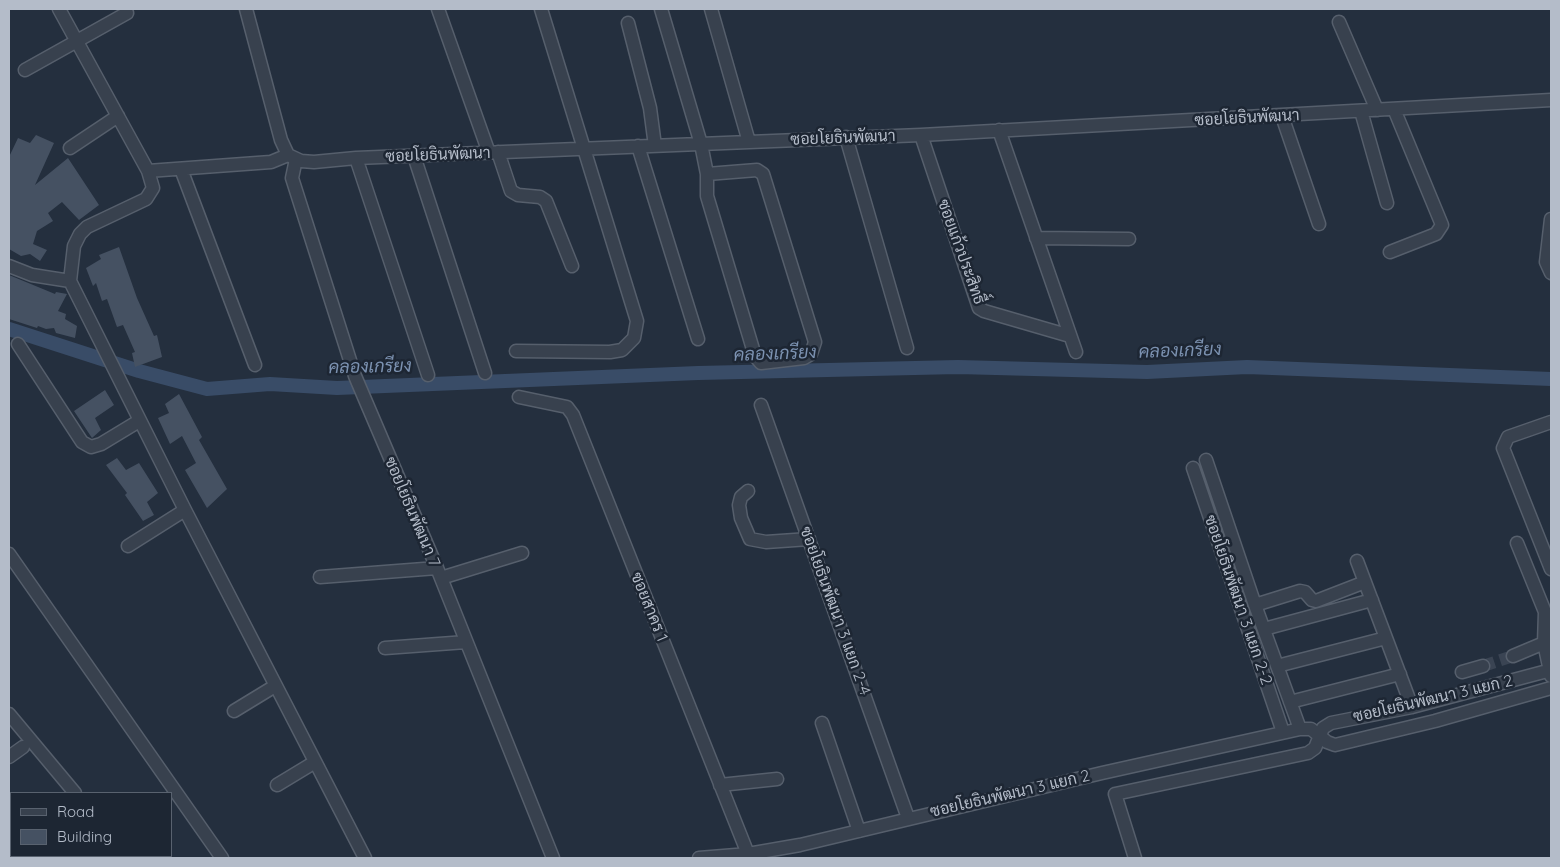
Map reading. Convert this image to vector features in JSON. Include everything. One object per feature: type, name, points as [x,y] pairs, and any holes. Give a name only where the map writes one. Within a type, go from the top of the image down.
[{"type":"street","points":[[59,9],[148,171],[153,188],[146,199],[87,227],[80,234],[74,246],[70,282],[106,350],[139,421],[365,858]]},
{"type":"street","points":[[438,9],[494,152],[512,191],[518,195],[540,197],[546,202],[572,266]]},
{"type":"street","points":[[516,351],[610,352],[622,350],[634,338],[637,321],[586,149],[541,9]]},
{"type":"street","points":[[661,9],[701,144],[707,174],[707,196],[754,356],[761,363],[804,358],[811,354],[816,342],[763,174],[757,170],[707,174]]},
{"type":"street","points":[[711,9],[749,142]]},
{"type":"street","points":[[148,171],[270,162],[292,157],[281,140],[249,10]]},
{"type":"street","points":[[25,70],[127,13]]},
{"type":"street","points":[[1339,22],[1376,110]]},
{"type":"street","points":[[628,23],[650,108],[655,146]]},
{"type":"street","name":"ซอยโยธินพัฒนา","points":[[292,157],[314,162],[356,158],[921,135],[1551,100]]},
{"type":"street","points":[[1390,252],[1436,234],[1442,225],[1394,109]]},
{"type":"street","points":[[1361,111],[1387,203]]},
{"type":"street","points":[[70,148],[118,116]]},
{"type":"street","points":[[1282,116],[1319,224]]},
{"type":"street","points":[[999,130],[1076,352]]},
{"type":"street","name":"ซอยแก้วประสิทธื์","points":[[921,135],[979,308],[1070,336]]},
{"type":"street","points":[[846,137],[907,348]]},
{"type":"street","points":[[638,146],[698,339]]},
{"type":"street","points":[[414,156],[485,372]]},
{"type":"street","name":"ซอยโยธินพัฒนา 7","points":[[292,157],[292,178],[355,376],[439,574],[553,858]]},
{"type":"street","points":[[356,158],[428,375]]},
{"type":"street","points":[[181,169],[255,365]]},
{"type":"street","points":[[1551,219],[1546,262],[1551,273]]},
{"type":"street","points":[[1036,238],[1129,239]]},
{"type":"street","points":[[9,266],[32,275],[70,282]]},
{"type":"street","points":[[18,344],[82,442],[90,447],[101,444],[139,421]]},
{"type":"street","name":"ซอยสาคร 1","points":[[519,397],[567,408],[573,415],[720,785],[755,855]]},
{"type":"street","name":"ซอยโยธินพัฒนา 3 แยก 2-4","points":[[761,405],[908,818]]},
{"type":"street","points":[[1551,422],[1508,437],[1504,448],[1551,569]]},
{"type":"street","points":[[1206,460],[1255,605],[1300,729]]},
{"type":"street","name":"ซอยโยธินพัฒนา 3 แยก 2-2","points":[[1193,468],[1283,732]]},
{"type":"street","points":[[748,490],[741,497],[739,505],[741,518],[750,538],[766,542],[809,539]]},
{"type":"street","points":[[128,546],[185,510]]},
{"type":"street","points":[[1517,542],[1545,612],[1544,643],[1551,672]]},
{"type":"street","points":[[320,577],[439,574],[522,553]]},
{"type":"street","points":[[9,554],[222,858]]},
{"type":"street","points":[[1357,561],[1412,707]]},
{"type":"street","points":[[1255,605],[1300,591],[1316,601],[1365,582]]},
{"type":"street","points":[[1264,629],[1372,600]]},
{"type":"street","points":[[1277,666],[1386,638]]},
{"type":"street","points":[[385,648],[466,642]]},
{"type":"street","points":[[1513,656],[1544,643]]},
{"type":"street","points":[[1462,672],[1483,666]]},
{"type":"street","name":"ซอยโยธินพัฒนา 3 แยก 2","points":[[1135,858],[1115,794],[1308,753],[1315,748],[1324,728],[1331,723],[1412,707],[1551,672]]},
{"type":"street","points":[[1290,702],[1400,674]]},
{"type":"street","points":[[234,711],[275,686]]},
{"type":"street","name":"ซอยโยธินพัฒนา 3 แยก 2","points":[[699,858],[755,855],[1283,732],[1311,729],[1327,742],[1335,745],[1435,721],[1551,688]]},
{"type":"street","points":[[9,714],[74,792]]},
{"type":"street","points":[[822,723],[859,831]]},
{"type":"street","points":[[9,757],[23,747]]},
{"type":"street","points":[[277,785],[315,762]]},
{"type":"street","points":[[720,785],[777,778]]},
{"type":"building","points":[[36,135],[54,143],[35,185],[68,158],[99,205],[79,220],[62,202],[48,213],[53,221],[37,231],[33,244],[47,250],[40,261],[30,254],[21,256],[9,249],[9,157],[18,138],[30,143]]},
{"type":"building","points":[[119,247],[137,298],[154,336],[157,335],[162,357],[135,367],[132,353],[135,352],[123,325],[117,327],[107,299],[102,301],[96,283],[93,286],[86,268],[101,259],[99,255]]},
{"type":"building","points":[[9,275],[55,294],[56,292],[67,294],[58,311],[66,314],[65,319],[77,326],[75,338],[56,333],[54,328],[46,329],[38,326],[37,328],[9,319]]},
{"type":"building","points":[[105,390],[114,405],[95,418],[101,430],[92,438],[74,411]]},
{"type":"building","points":[[179,394],[202,437],[199,440],[227,489],[207,508],[185,470],[196,463],[182,436],[170,444],[158,418],[169,413],[165,404]]},
{"type":"building","points":[[117,458],[126,470],[139,463],[158,493],[147,502],[154,515],[143,521],[125,495],[127,493],[106,465]]},
{"type":"waterway","name":"คลองเกรียง","points":[[9,329],[139,371],[207,389],[270,384],[337,388],[698,373],[958,367],[1147,372],[1247,367],[1551,379]]},
{"type":"tunnel","points":[[1483,666],[1513,656]]}]
